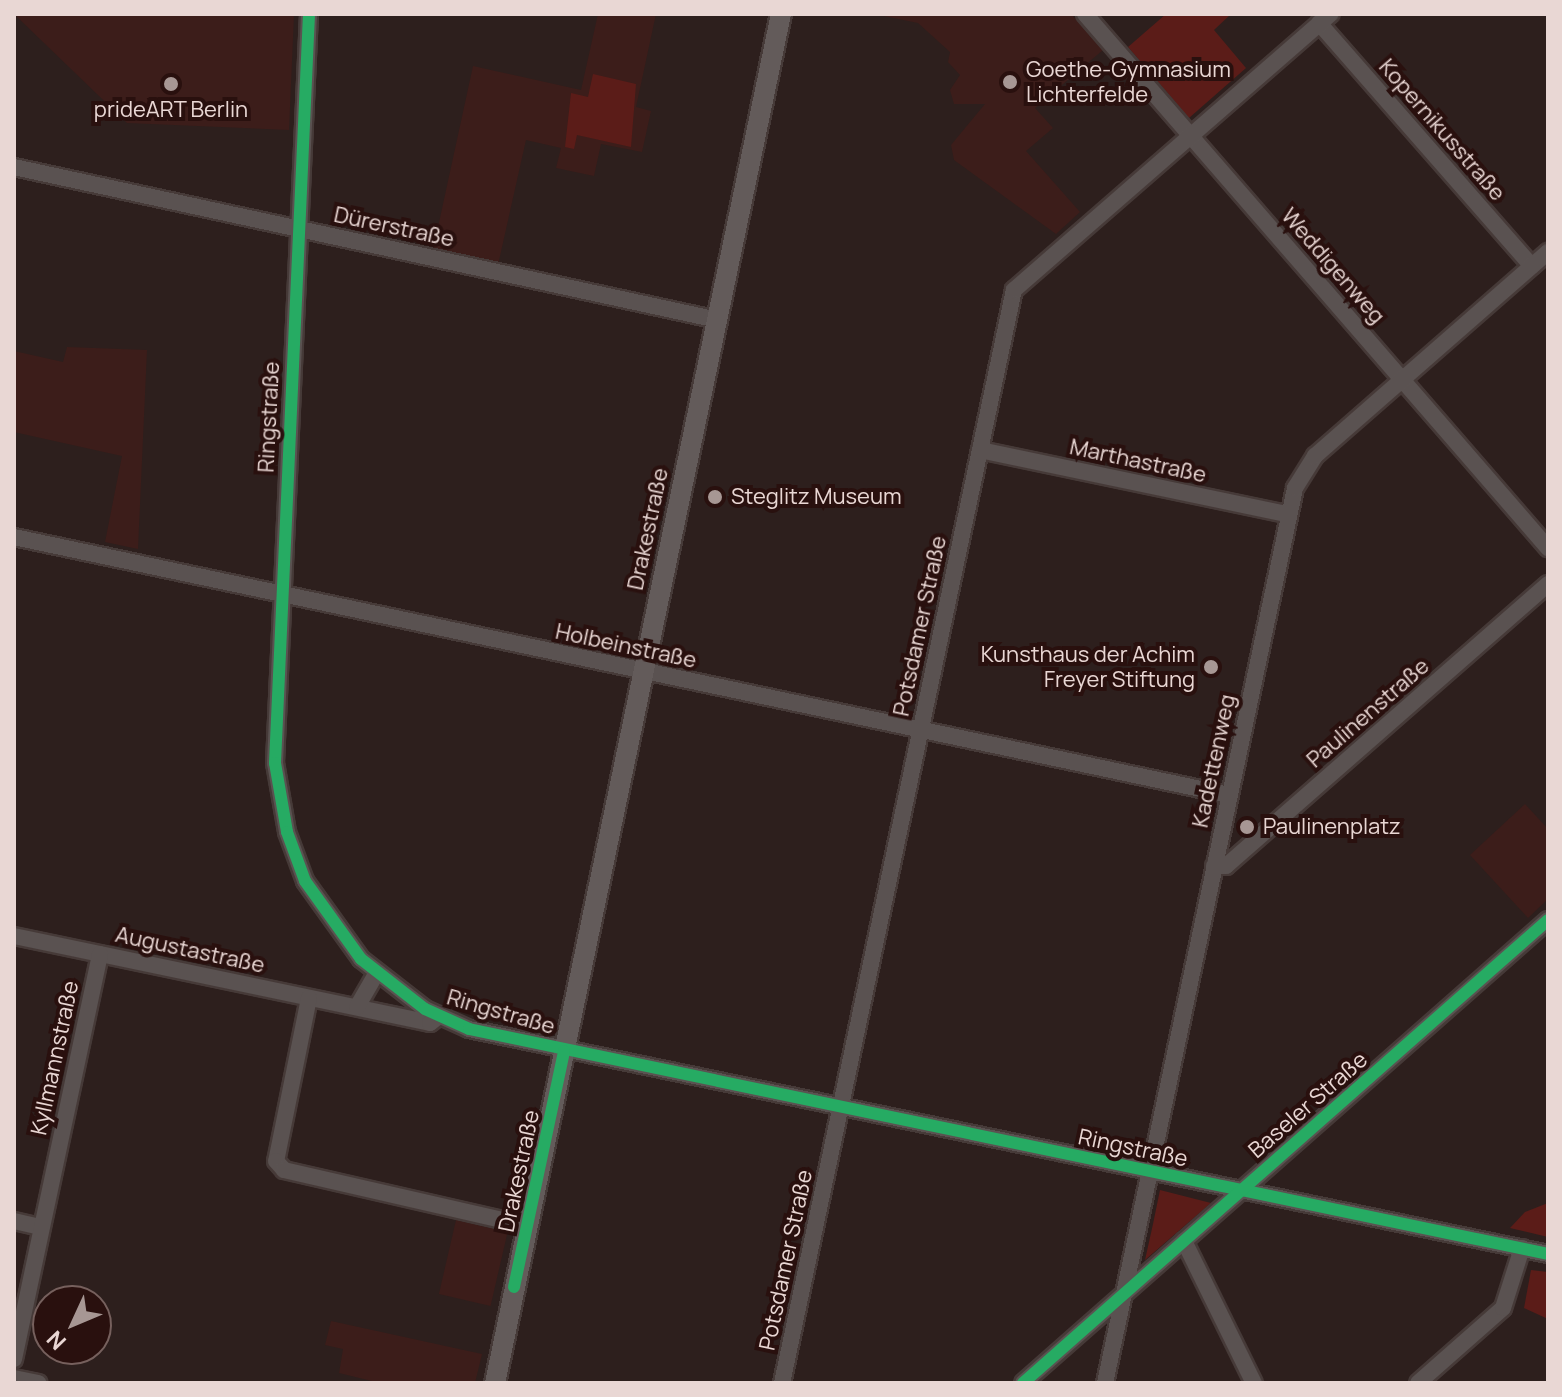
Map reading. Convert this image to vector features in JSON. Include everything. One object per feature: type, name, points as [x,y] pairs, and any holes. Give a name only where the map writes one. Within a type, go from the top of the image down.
[{"type":"main road","name":"Drakestraße","points":[[495,1383],[781,14]]},
{"type":"street","name":"Ringstraße","points":[[309,14],[280,594],[275,763],[284,822],[317,903],[377,973],[438,1017],[564,1051],[1548,1254]]},
{"type":"street","name":"Weddigenweg","points":[[1085,14],[1548,548]]},
{"type":"street","name":"Potsdamer Straße","points":[[782,1383],[1016,286],[1325,19]]},
{"type":"street","name":"Kopernikusstraße","points":[[1325,19],[1532,266]]},
{"type":"street","name":"Dürerstraße","points":[[14,167],[718,320]]},
{"type":"street","name":"Kadettenweg","points":[[1105,1383],[1287,514],[1315,456],[1548,252]]},
{"type":"street","name":"Marthastraße","points":[[980,450],[1287,514]]},
{"type":"street","name":"Holbeinstraße","points":[[14,537],[1229,795]]},
{"type":"street","name":"Paulinenstraße","points":[[1214,866],[1226,866],[1548,584]]},
{"type":"street","name":"Baseler Straße","points":[[1023,1383],[1548,920]]},
{"type":"street","name":"Augustastraße","points":[[14,936],[430,1023],[438,1017]]},
{"type":"street","name":"Kyllmannstraße","points":[[14,1359],[100,954]]},
{"type":"street","points":[[357,1007],[377,973]]},
{"type":"street","points":[[309,998],[276,1161],[284,1170],[528,1226]]},
{"type":"street","points":[[14,1221],[41,1227]]},
{"type":"street","points":[[1184,1241],[1254,1383]]},
{"type":"street","points":[[1418,1383],[1503,1308],[1522,1248]]},
{"type":"street","points":[[14,1378],[38,1383]]},
{"type":"shaded area","points":[[14,14],[294,15],[289,130],[127,123]]},
{"type":"shaded area","points":[[598,14],[656,14],[636,107],[651,111],[642,152],[601,144],[594,176],[556,168],[561,148],[526,140],[498,265],[433,250],[473,66],[581,90]]},
{"type":"shaded area","name":"Goethe-Gymnasium Lichterfelde","points":[[874,14],[1071,14],[1103,50],[1035,108],[1053,128],[1026,151],[1080,212],[1056,234],[954,160],[951,145],[985,104],[954,104],[950,90],[960,75],[948,62],[950,52],[918,23]]},
{"type":"shaded area","points":[[1166,14],[1231,14],[1214,30],[1246,68],[1189,118],[1128,47]]},
{"type":"shaded area","points":[[593,74],[636,84],[631,147],[577,135],[574,149],[565,147],[571,93],[588,97]]},
{"type":"shaded area","points":[[67,347],[147,350],[138,549],[105,542],[122,456],[14,432],[14,351],[63,362]]},
{"type":"shaded area","points":[[1525,804],[1548,829],[1548,899],[1528,918],[1470,855]]},
{"type":"shaded area","points":[[1160,1190],[1211,1203],[1145,1260],[1153,1224]]},
{"type":"shaded area","points":[[1548,1203],[1548,1237],[1510,1228],[1525,1212]]},
{"type":"shaded area","points":[[456,1220],[508,1232],[491,1306],[439,1294]]},
{"type":"shaded area","points":[[1531,1270],[1548,1272],[1548,1319],[1524,1308]]},
{"type":"shaded area","points":[[331,1321],[482,1354],[475,1383],[380,1383],[339,1373],[343,1349],[325,1345]]},
{"type":"cycle path","points":[[309,14],[275,763],[287,832],[305,881],[361,959],[425,1009],[469,1029],[1548,1254]]},
{"type":"cycle path","points":[[1023,1383],[1548,920]]},
{"type":"cycle path","points":[[514,1287],[564,1051]]},
{"type":"place","name":"Goethe-Gymnasium Lichterfelde","points":[[1010,82]]},
{"type":"place","name":"prideART Berlin","points":[[171,84]]},
{"type":"place","name":"Steglitz Museum","points":[[715,497]]},
{"type":"place","name":"Kunsthaus der Achim Freyer Stiftung","points":[[1211,667]]},
{"type":"place","name":"Paulinenplatz","points":[[1247,827]]}]
